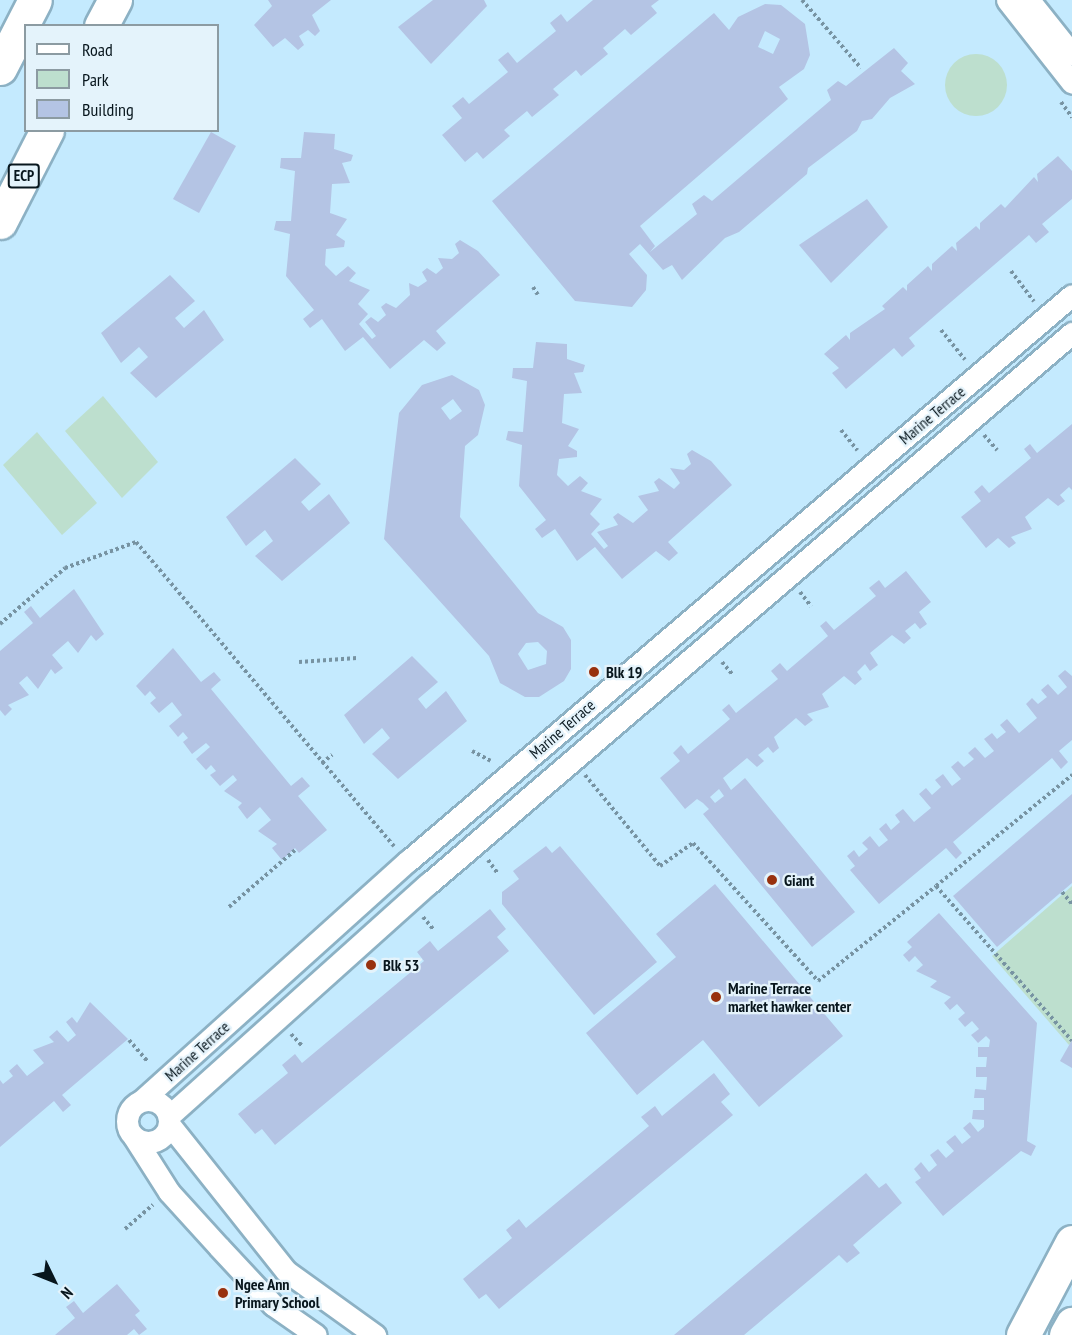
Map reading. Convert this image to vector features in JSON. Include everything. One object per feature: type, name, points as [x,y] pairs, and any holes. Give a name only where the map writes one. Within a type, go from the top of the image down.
[{"type":"main road","points":[[0,68],[35,0]]},
{"type":"main road","points":[[102,24],[115,0]]},
{"type":"main road","name":"ECP","points":[[0,222],[46,132]]},
{"type":"main road","points":[[1023,1335],[1072,1242]]},
{"type":"main road","points":[[1066,1335],[1072,1324]]},
{"type":"street","points":[[1007,0],[1072,83]]},
{"type":"street","points":[[1029,0],[1072,54]]},
{"type":"street","name":"Marine Terrace","points":[[141,1101],[408,861],[1072,296]]},
{"type":"street","name":"Marine Terrace","points":[[169,1120],[437,876],[1072,333]]},
{"type":"street","points":[[316,1335],[273,1305],[169,1192],[127,1122],[141,1101],[158,1102],[169,1120],[286,1271],[375,1335]]},
{"type":"street","points":[[134,1137],[159,1139],[169,1120]]},
{"type":"path","points":[[802,0],[861,68]]},
{"type":"path","points":[[1011,271],[1036,304]]},
{"type":"path","points":[[532,287],[538,295]]},
{"type":"path","points":[[941,330],[966,361]]},
{"type":"path","points":[[979,429],[997,450]]},
{"type":"path","points":[[840,430],[857,450]]},
{"type":"path","points":[[0,624],[65,568],[136,542],[395,847]]},
{"type":"path","points":[[716,654],[732,674]]},
{"type":"path","points":[[299,662],[357,658]]},
{"type":"path","points":[[472,751],[494,763]]},
{"type":"path","points":[[322,763],[332,755]]},
{"type":"path","points":[[581,770],[660,866],[693,843],[818,981],[1072,775]]},
{"type":"path","points":[[229,907],[295,850]]},
{"type":"path","points":[[483,855],[498,874]]},
{"type":"path","points":[[936,886],[1072,1041]]},
{"type":"path","points":[[1062,892],[1072,904]]},
{"type":"path","points":[[418,912],[434,930]]},
{"type":"path","points":[[286,1029],[302,1046]]},
{"type":"path","points":[[129,1040],[148,1062]]},
{"type":"path","points":[[125,1228],[163,1197]]},
{"type":"green space","points":[[970,54],[982,54],[998,63],[1005,73],[1007,85],[1005,97],[998,107],[982,116],[970,116],[959,111],[950,102],[945,91],[945,79],[950,68],[959,59]]},
{"type":"green space","points":[[103,396],[158,462],[122,498],[65,431]]},
{"type":"green space","points":[[37,432],[97,503],[62,535],[3,465]]},
{"type":"green space","points":[[1072,886],[1072,1042],[1069,1045],[992,956]]},
{"type":"building","points":[[268,0],[331,0],[312,15],[320,31],[315,36],[308,30],[299,36],[304,45],[298,50],[285,38],[273,47],[254,25],[272,6]]},
{"type":"building","points":[[433,0],[484,0],[487,6],[431,64],[398,27]]},
{"type":"building","points":[[593,0],[659,0],[651,6],[657,13],[631,35],[625,29],[603,48],[608,54],[581,76],[576,70],[553,89],[559,95],[532,117],[527,111],[504,130],[510,136],[483,159],[477,152],[465,162],[442,135],[462,118],[452,106],[463,97],[469,104],[508,72],[498,60],[508,52],[517,63],[556,31],[550,23],[561,14],[567,22]]},
{"type":"building","points":[[765,4],[781,5],[805,24],[810,55],[804,69],[779,87],[788,99],[640,226],[655,246],[650,252],[697,214],[692,204],[704,195],[712,201],[831,100],[827,90],[838,81],[846,86],[894,48],[908,63],[901,71],[915,84],[890,98],[872,119],[862,121],[857,131],[808,168],[807,174],[739,232],[725,238],[682,280],[672,265],[663,270],[640,244],[629,254],[647,275],[646,290],[632,307],[575,301],[492,201],[714,13],[729,30],[738,17]],"holes":[[[765,31],[780,39],[773,54],[758,47]]]},
{"type":"building","points":[[211,132],[236,146],[199,213],[173,199]]},
{"type":"building","points":[[304,132],[335,134],[334,149],[353,155],[351,161],[342,163],[350,183],[332,184],[330,213],[347,219],[336,235],[345,241],[344,247],[326,249],[325,265],[336,276],[348,266],[356,273],[349,281],[370,290],[358,304],[368,314],[359,324],[372,339],[376,336],[365,322],[371,317],[378,322],[386,315],[381,307],[386,303],[396,308],[410,295],[409,283],[418,287],[427,281],[422,272],[427,268],[436,274],[443,268],[438,258],[452,259],[459,253],[455,244],[460,240],[478,251],[500,275],[436,331],[446,343],[437,351],[424,340],[390,369],[363,337],[345,351],[322,319],[310,328],[303,319],[314,310],[286,276],[290,234],[274,230],[276,221],[291,221],[295,171],[280,168],[281,158],[301,158]]},
{"type":"building","points":[[1058,156],[1072,171],[1072,199],[1042,224],[1049,232],[1036,243],[1029,235],[909,338],[915,346],[902,357],[894,348],[846,389],[832,373],[839,368],[824,354],[846,335],[850,340],[850,333],[885,309],[882,306],[903,287],[907,291],[907,285],[928,266],[932,271],[932,264],[952,246],[957,251],[956,243],[976,226],[980,230],[980,223],[1001,204],[1005,208],[1034,177],[1038,182],[1037,174]]},
{"type":"building","points":[[867,199],[888,227],[831,283],[799,245]]},
{"type":"building","points":[[170,275],[195,301],[175,318],[184,328],[204,310],[224,340],[156,398],[130,373],[148,357],[139,347],[121,363],[101,333]]},
{"type":"building","points":[[536,342],[567,344],[567,359],[585,365],[583,372],[574,373],[582,393],[564,394],[562,423],[579,429],[568,446],[577,451],[577,457],[559,459],[557,475],[568,486],[580,476],[588,483],[581,491],[602,499],[590,514],[600,524],[591,534],[604,549],[608,546],[597,532],[618,525],[613,517],[618,513],[633,523],[648,510],[638,496],[659,491],[654,482],[659,478],[674,489],[680,483],[670,468],[684,470],[691,464],[687,454],[692,450],[711,461],[732,485],[668,542],[678,553],[669,561],[656,551],[622,579],[595,547],[577,561],[555,529],[542,538],[535,529],[546,520],[519,486],[522,445],[506,440],[508,431],[523,432],[527,381],[512,378],[513,368],[533,368]]},
{"type":"building","points":[[452,375],[479,390],[485,405],[478,435],[465,446],[460,517],[538,613],[563,627],[571,640],[571,669],[564,681],[539,697],[525,697],[500,683],[489,656],[384,539],[399,413],[422,385]],"holes":[[[453,399],[462,411],[450,420],[441,408]],[[538,642],[547,651],[546,664],[528,670],[518,654],[526,643]]]},
{"type":"building","points":[[1072,424],[1072,490],[1069,487],[1060,495],[1065,501],[1058,506],[1048,498],[1025,517],[1032,529],[1011,537],[1016,543],[1009,548],[998,538],[986,548],[961,517],[981,501],[974,492],[982,485],[989,493],[1031,458],[1024,449],[1030,444],[1037,453]]},
{"type":"building","points":[[295,458],[321,484],[301,502],[309,511],[329,494],[350,523],[282,581],[255,556],[273,541],[265,530],[246,546],[226,517]]},
{"type":"building","points":[[906,571],[931,602],[919,612],[927,624],[920,629],[915,623],[905,631],[911,638],[904,644],[892,635],[870,653],[878,665],[870,671],[865,664],[857,672],[862,679],[855,685],[844,676],[822,694],[829,707],[807,714],[813,720],[805,726],[796,718],[774,737],[779,748],[773,753],[768,747],[758,755],[764,761],[757,767],[747,758],[723,778],[731,790],[745,778],[855,912],[812,947],[703,814],[709,809],[697,799],[685,809],[660,778],[680,761],[673,753],[681,745],[688,754],[730,719],[722,710],[729,704],[736,713],[778,679],[771,671],[780,663],[787,671],[828,636],[820,626],[826,621],[834,630],[876,596],[869,588],[879,580],[885,588]],"holes":[[[719,789],[724,796],[715,803],[710,797]]]},
{"type":"building","points":[[74,589],[104,634],[96,641],[91,635],[78,653],[68,641],[52,655],[63,668],[55,674],[51,669],[38,689],[27,676],[19,683],[29,695],[8,705],[12,709],[5,716],[0,710],[0,651],[33,623],[24,612],[31,606],[40,618]]},
{"type":"building","points":[[173,648],[201,682],[214,672],[221,680],[211,689],[291,786],[302,777],[310,786],[298,796],[327,830],[299,853],[295,848],[282,860],[272,848],[277,844],[258,831],[271,820],[260,807],[247,819],[238,807],[242,803],[224,791],[237,780],[233,775],[220,786],[210,775],[216,771],[211,765],[206,770],[196,759],[210,747],[206,743],[192,754],[183,742],[188,738],[183,732],[178,737],[169,726],[182,715],[172,702],[159,713],[150,703],[156,698],[150,691],[145,696],[136,686]]},
{"type":"building","points":[[412,656],[438,682],[418,699],[426,709],[446,691],[467,721],[398,779],[372,754],[390,738],[382,728],[364,744],[344,715]]},
{"type":"building","points":[[1065,670],[1072,676],[1072,740],[1059,751],[1068,762],[1061,769],[1052,758],[953,842],[962,853],[956,859],[946,848],[879,904],[850,870],[855,866],[847,856],[854,850],[859,857],[868,849],[862,843],[870,836],[879,847],[888,840],[879,829],[886,823],[891,830],[900,822],[895,815],[903,809],[914,822],[931,808],[919,794],[926,788],[932,795],[941,787],[935,780],[943,774],[952,786],[961,779],[951,767],[958,761],[964,767],[974,759],[968,753],[975,747],[985,758],[994,751],[984,739],[992,733],[997,739],[1006,732],[1000,725],[1007,719],[1019,733],[1037,718],[1026,704],[1032,698],[1038,704],[1047,697],[1041,690],[1048,684],[1058,695],[1067,687],[1058,676]]},
{"type":"building","points":[[1072,794],[1072,883],[997,947],[953,896]]},
{"type":"building","points":[[546,846],[552,853],[560,846],[657,962],[594,1015],[502,904],[502,892],[519,879],[513,871]]},
{"type":"building","points":[[715,884],[843,1036],[759,1107],[703,1040],[637,1095],[586,1033],[676,957],[656,934]]},
{"type":"building","points":[[490,909],[506,929],[497,937],[509,951],[275,1145],[262,1129],[255,1134],[238,1114],[288,1073],[282,1065],[295,1054],[302,1063],[424,961],[417,952],[430,941],[438,951]]},
{"type":"building","points":[[939,913],[1037,1023],[1027,1141],[1036,1146],[1031,1156],[1021,1151],[943,1216],[915,1182],[921,1178],[914,1169],[921,1162],[929,1172],[937,1165],[930,1155],[938,1149],[946,1158],[954,1151],[946,1142],[955,1135],[962,1144],[971,1137],[963,1128],[970,1122],[978,1132],[984,1127],[984,1120],[972,1119],[973,1110],[984,1110],[984,1098],[974,1098],[975,1089],[986,1090],[987,1077],[976,1077],[976,1067],[986,1067],[987,1057],[978,1057],[978,1047],[989,1047],[990,1040],[986,1036],[978,1043],[971,1035],[979,1029],[972,1021],[965,1027],[958,1019],[965,1013],[957,1004],[950,1010],[944,1003],[951,997],[930,987],[937,981],[916,971],[923,965],[915,956],[909,962],[903,955],[912,947],[907,942]]},
{"type":"building","points":[[90,1002],[128,1039],[62,1095],[71,1105],[63,1112],[54,1101],[0,1147],[0,1080],[3,1084],[13,1076],[9,1071],[17,1064],[27,1076],[44,1063],[33,1050],[54,1042],[49,1037],[57,1030],[68,1042],[76,1035],[66,1022],[72,1017],[77,1023]]},
{"type":"building","points":[[1072,1040],[1072,1068],[1060,1061]]},
{"type":"building","points":[[714,1073],[730,1094],[721,1102],[733,1115],[499,1309],[486,1294],[479,1299],[463,1279],[512,1238],[506,1230],[519,1219],[526,1228],[649,1126],[641,1117],[655,1106],[662,1116]]},
{"type":"building","points":[[866,1173],[879,1188],[886,1183],[902,1203],[853,1245],[860,1253],[847,1263],[839,1255],[744,1335],[674,1335]]},
{"type":"building","points":[[117,1284],[140,1311],[135,1315],[147,1329],[139,1335],[134,1329],[127,1335],[55,1335],[75,1318],[66,1307],[74,1301],[83,1313]]},
{"type":"place","name":"Blk 19","points":[[594,672]]},
{"type":"place","name":"Giant","points":[[772,880]]},
{"type":"place","name":"Blk 53","points":[[371,965]]},
{"type":"place","name":"Marine Terrace market hawker center","points":[[716,997]]},
{"type":"place","name":"Ngee Ann Primary School","points":[[223,1293]]}]
